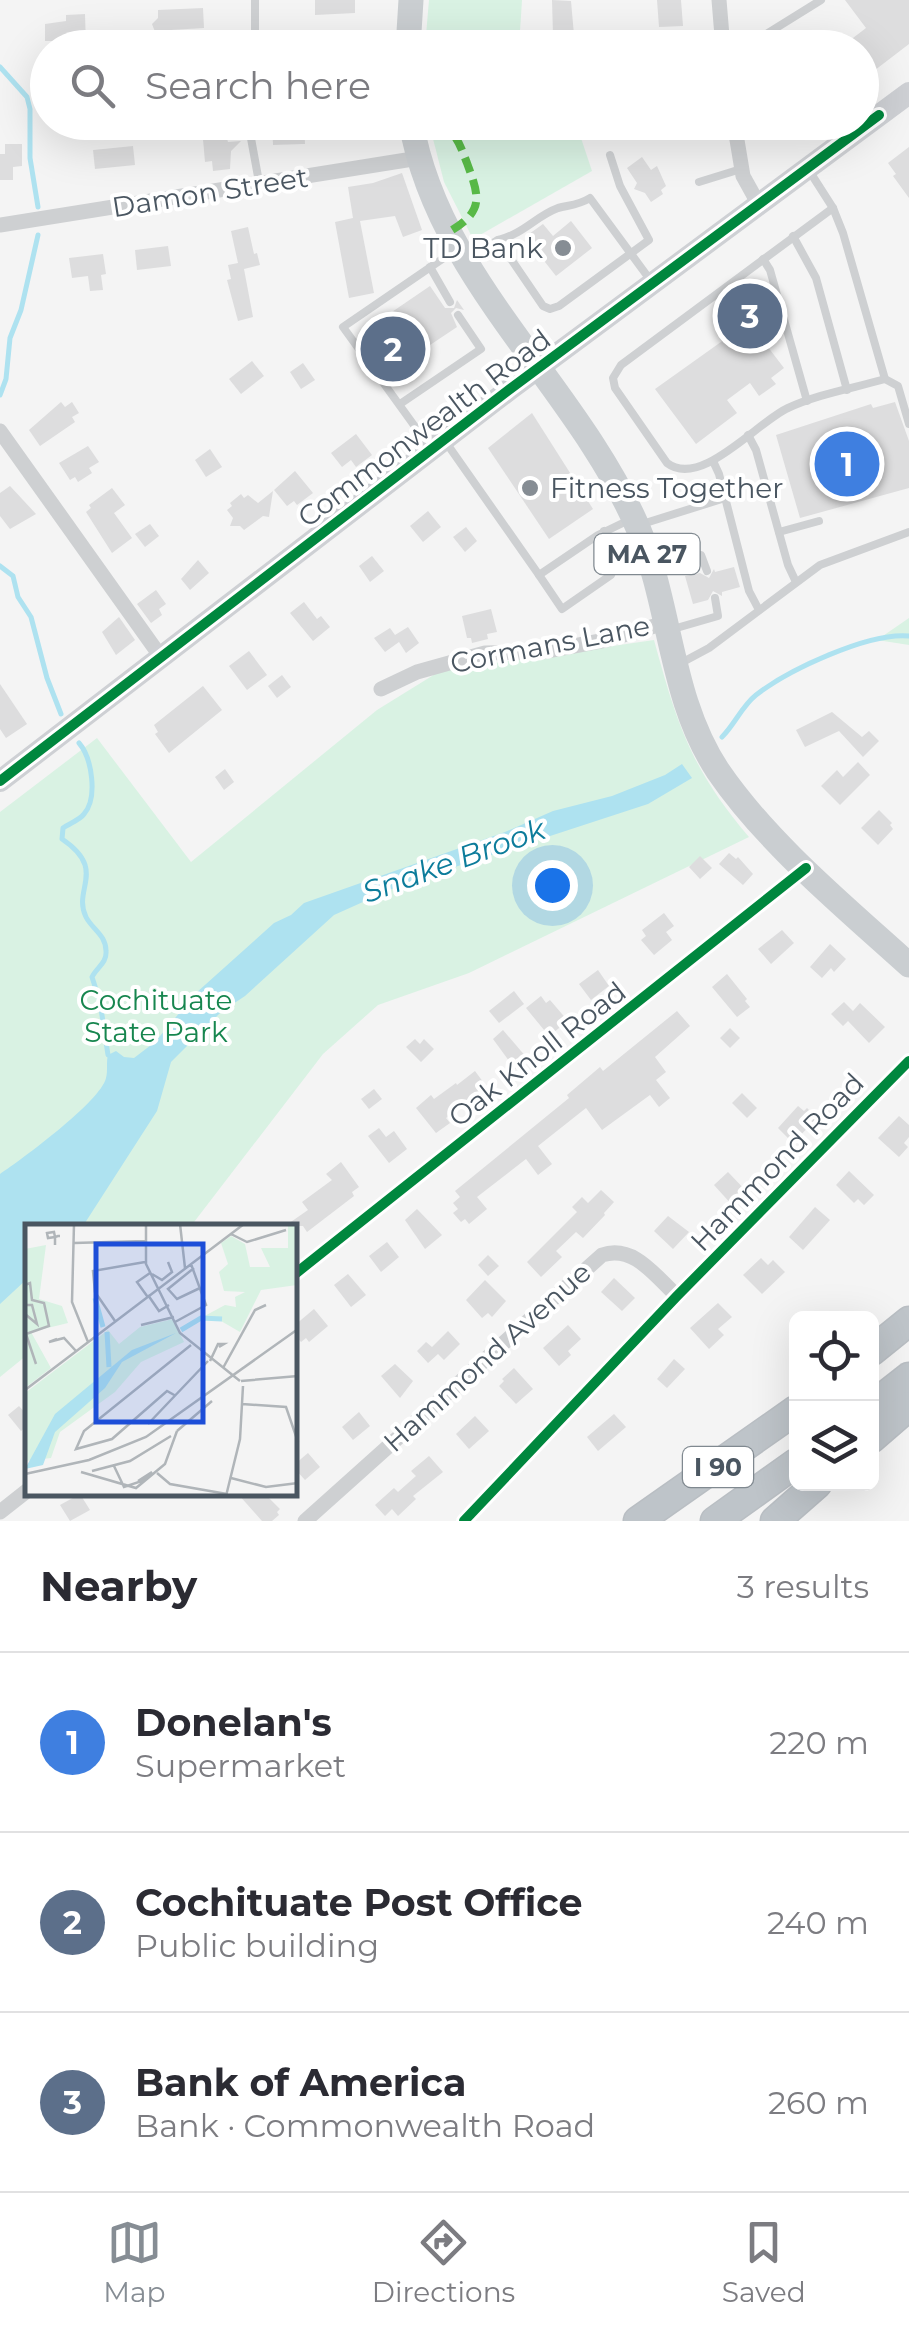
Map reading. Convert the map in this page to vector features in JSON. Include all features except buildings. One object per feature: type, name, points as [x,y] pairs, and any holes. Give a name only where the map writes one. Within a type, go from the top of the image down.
[{"type":"highway","points":[[879,1345],[909,1321]]},
{"type":"highway","points":[[878,1401],[909,1376]]},
{"type":"highway","points":[[879,1432],[909,1406]]},
{"type":"highway","name":"I 90","points":[[638,1521],[789,1415]]},
{"type":"highway","name":"I 90","points":[[716,1521],[789,1468]]},
{"type":"highway","points":[[774,1521],[809,1491]]},
{"type":"main road","points":[[409,30],[410,0]]},
{"type":"main road","name":"Commonwealth Road","points":[[879,115],[909,93]]},
{"type":"main road","name":"MA 27","points":[[415,140],[433,201],[462,254],[612,475],[636,522],[689,715],[712,760],[755,817],[909,964]]},
{"type":"main road","name":"Commonwealth Road","points":[[0,782],[438,444],[846,140]]},
{"type":"street","points":[[719,0],[722,30]]},
{"type":"street","points":[[737,140],[745,182],[759,205]]},
{"type":"street","name":"Damon Street","points":[[0,224],[419,158]]},
{"type":"street","points":[[0,430],[161,657]]},
{"type":"street","name":"Cormans Lane","points":[[381,689],[416,672],[485,653],[541,652],[666,626]]},
{"type":"street","name":"Oak Knoll Road","points":[[298,1272],[806,868]]},
{"type":"street","name":"Hammond Road","points":[[464,1521],[677,1296],[909,1061]]},
{"type":"street","name":"Hammond Avenue","points":[[305,1521],[602,1256],[615,1252],[635,1257],[677,1296]]},
{"type":"street","points":[[0,1512],[25,1492]]},
{"type":"lane","points":[[254,30],[255,0]]},
{"type":"lane","points":[[773,30],[821,0]]},
{"type":"lane","points":[[251,140],[260,185]]},
{"type":"lane","points":[[498,240],[543,306],[550,310],[649,240],[616,177],[610,155]]},
{"type":"lane","points":[[699,182],[741,168]]},
{"type":"lane","points":[[808,168],[844,234],[886,380]]},
{"type":"lane","points":[[604,531],[616,558],[616,568],[611,576],[562,608],[438,444],[400,404],[343,327],[430,267],[518,234],[557,208],[578,205],[590,198],[653,283]]},
{"type":"lane","points":[[833,208],[621,365],[613,378],[618,393],[670,466],[689,469],[713,461],[784,409],[886,380],[898,386],[909,424]]},
{"type":"lane","points":[[793,236],[816,278],[848,390]]},
{"type":"lane","points":[[762,259],[770,270],[807,402]]},
{"type":"lane","points":[[430,267],[450,302]]},
{"type":"lane","points":[[400,404],[481,349],[458,315]]},
{"type":"lane","points":[[748,435],[796,582]]},
{"type":"lane","points":[[713,461],[749,591],[759,610]]},
{"type":"lane","points":[[539,576],[604,531],[725,498]]},
{"type":"lane","points":[[779,532],[819,522]]},
{"type":"lane","points":[[674,665],[699,654],[828,561],[909,532]]},
{"type":"lane","points":[[652,569],[702,555],[707,570]]},
{"type":"lane","points":[[666,626],[718,616],[715,598]]},
{"type":"green space","points":[[429,0],[522,0],[520,30],[426,30]]},
{"type":"green space","points":[[433,140],[582,140],[592,171],[473,239],[444,182]]},
{"type":"green space","points":[[909,618],[909,645],[877,640]]},
{"type":"green space","name":"Cochituate State Park","points":[[654,640],[688,745],[713,789],[749,837],[469,973],[378,1005],[323,1054],[193,1224],[25,1224],[25,1357],[0,1377],[0,812],[97,738],[191,862],[377,710],[440,671]]},
{"type":"water","points":[[682,764],[692,778],[648,804],[403,884],[334,915],[245,996],[221,1012],[171,1062],[157,1111],[84,1224],[25,1224],[25,1281],[0,1304],[0,1174],[90,1101],[106,1078],[108,1055],[116,1051],[134,1058],[155,1042],[196,993],[274,923],[304,903],[505,832],[553,811],[612,796]]},
{"type":"waterway","points":[[0,67],[27,97],[30,158],[38,207]]},
{"type":"waterway","points":[[0,395],[6,379],[10,338],[21,310],[38,235]]},
{"type":"waterway","points":[[0,566],[13,576],[18,597],[31,617],[61,714]]},
{"type":"waterway","name":"Snake Brook","points":[[722,737],[751,699],[788,675],[851,646],[909,636]]},
{"type":"waterway","points":[[79,743],[90,768],[91,798],[82,816],[63,828],[62,839],[83,860],[83,907],[105,945],[105,959],[92,977],[108,1055]]},
{"type":"marked path","points":[[449,232],[468,217],[476,203],[471,175],[456,140]]},
{"type":"cycle path","points":[[0,781],[510,389],[845,140]]},
{"type":"cycle path","points":[[298,1272],[806,868]]},
{"type":"cycle path","points":[[464,1521],[677,1296],[909,1061]]},
{"type":"place","name":"TD Bank","points":[[563,248]]},
{"type":"place","name":"Bank of America","points":[[750,316]]},
{"type":"place","name":"Cochituate Post Office","points":[[393,349]]},
{"type":"place","name":"Donelan's","points":[[847,464]]},
{"type":"place","name":"Fitness Together","points":[[530,488]]}]
